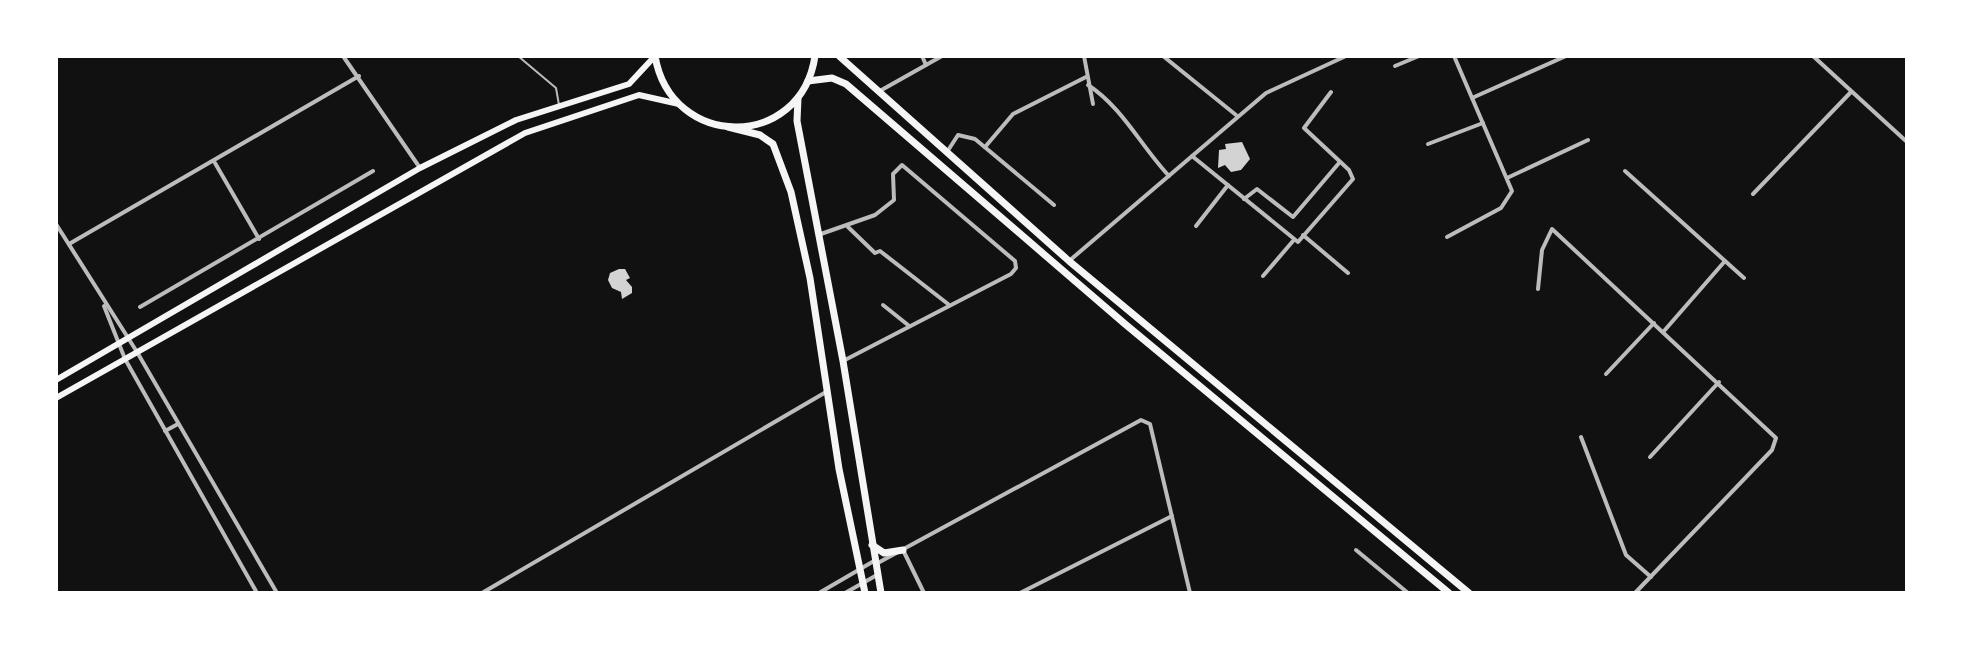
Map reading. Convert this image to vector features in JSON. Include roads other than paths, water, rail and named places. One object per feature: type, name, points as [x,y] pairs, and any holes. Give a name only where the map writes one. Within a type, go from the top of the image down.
[{"type":"main road","points":[[655,56],[663,82],[679,104],[701,120],[760,135],[773,144],[800,228],[839,469],[865,593]]},
{"type":"main road","points":[[56,380],[420,168],[516,120],[629,84],[655,56]]},
{"type":"main road","points":[[728,127],[762,123],[798,98],[808,81],[815,56]]},
{"type":"main road","points":[[839,56],[1069,261],[1469,593]]},
{"type":"main road","points":[[808,81],[832,78],[846,84],[1125,324],[1449,593]]},
{"type":"main road","points":[[56,398],[525,133],[639,95],[679,104]]},
{"type":"main road","points":[[798,98],[797,121],[843,361],[881,593]]},
{"type":"main road","points":[[871,543],[884,553],[903,550]]},
{"type":"street","points":[[343,56],[420,168]]},
{"type":"street","points":[[922,56],[926,65]]},
{"type":"street","points":[[877,92],[942,56]]},
{"type":"street","points":[[1084,56],[1093,104]]},
{"type":"street","points":[[1163,56],[1236,115]]},
{"type":"street","points":[[1069,261],[1236,115],[1270,90],[1346,56]]},
{"type":"street","points":[[1395,66],[1419,56]]},
{"type":"street","points":[[1447,237],[1501,208],[1512,191],[1454,56]]},
{"type":"street","points":[[1472,98],[1566,56]]},
{"type":"street","points":[[1813,56],[1907,142]]},
{"type":"street","points":[[69,244],[215,163],[359,76]]},
{"type":"street","points":[[985,147],[1013,114],[1086,77]]},
{"type":"street","points":[[1088,85],[1116,108],[1169,176]]},
{"type":"street","points":[[1192,156],[1298,242],[1353,179],[1349,170],[1304,128],[1331,92]]},
{"type":"street","points":[[1753,194],[1851,92]]},
{"type":"street","points":[[1428,144],[1483,123]]},
{"type":"street","points":[[946,153],[961,134],[985,147],[1054,205]]},
{"type":"street","points":[[1507,178],[1588,140]]},
{"type":"street","points":[[215,163],[259,239]]},
{"type":"street","points":[[1244,199],[1257,189],[1293,217],[1339,163]]},
{"type":"street","points":[[817,235],[848,227],[879,213],[894,200],[893,174],[902,165],[910,168],[1015,261],[1016,268],[1011,274],[843,361]]},
{"type":"street","points":[[140,307],[373,171]]},
{"type":"street","points":[[1625,171],[1744,278]]},
{"type":"street","points":[[1196,226],[1228,185]]},
{"type":"street","points":[[56,224],[137,352],[277,593]]},
{"type":"street","points":[[848,227],[875,253],[880,251],[948,304]]},
{"type":"street","points":[[1538,289],[1542,250],[1552,229],[1776,438],[1772,450],[1635,593]]},
{"type":"street","points":[[1303,235],[1348,273]]},
{"type":"street","points":[[1263,276],[1293,241]]},
{"type":"street","points":[[1664,331],[1725,261]]},
{"type":"street","points":[[104,303],[117,344],[257,593]]},
{"type":"street","points":[[883,305],[908,325]]},
{"type":"street","points":[[1606,374],[1654,323]]},
{"type":"street","points":[[1650,457],[1719,382]]},
{"type":"street","points":[[482,593],[828,391]]},
{"type":"street","points":[[819,593],[861,567],[903,550],[1141,420],[1150,424],[1163,465],[1190,593]]},
{"type":"street","points":[[165,431],[178,424]]},
{"type":"street","points":[[1581,437],[1626,555],[1651,577]]},
{"type":"street","points":[[1020,593],[1172,516]]},
{"type":"street","points":[[903,550],[924,593]]},
{"type":"street","points":[[1356,550],[1408,593]]},
{"type":"street","points":[[845,593],[877,575]]},
{"type":"lane","points":[[518,56],[556,88],[559,107]]}]
